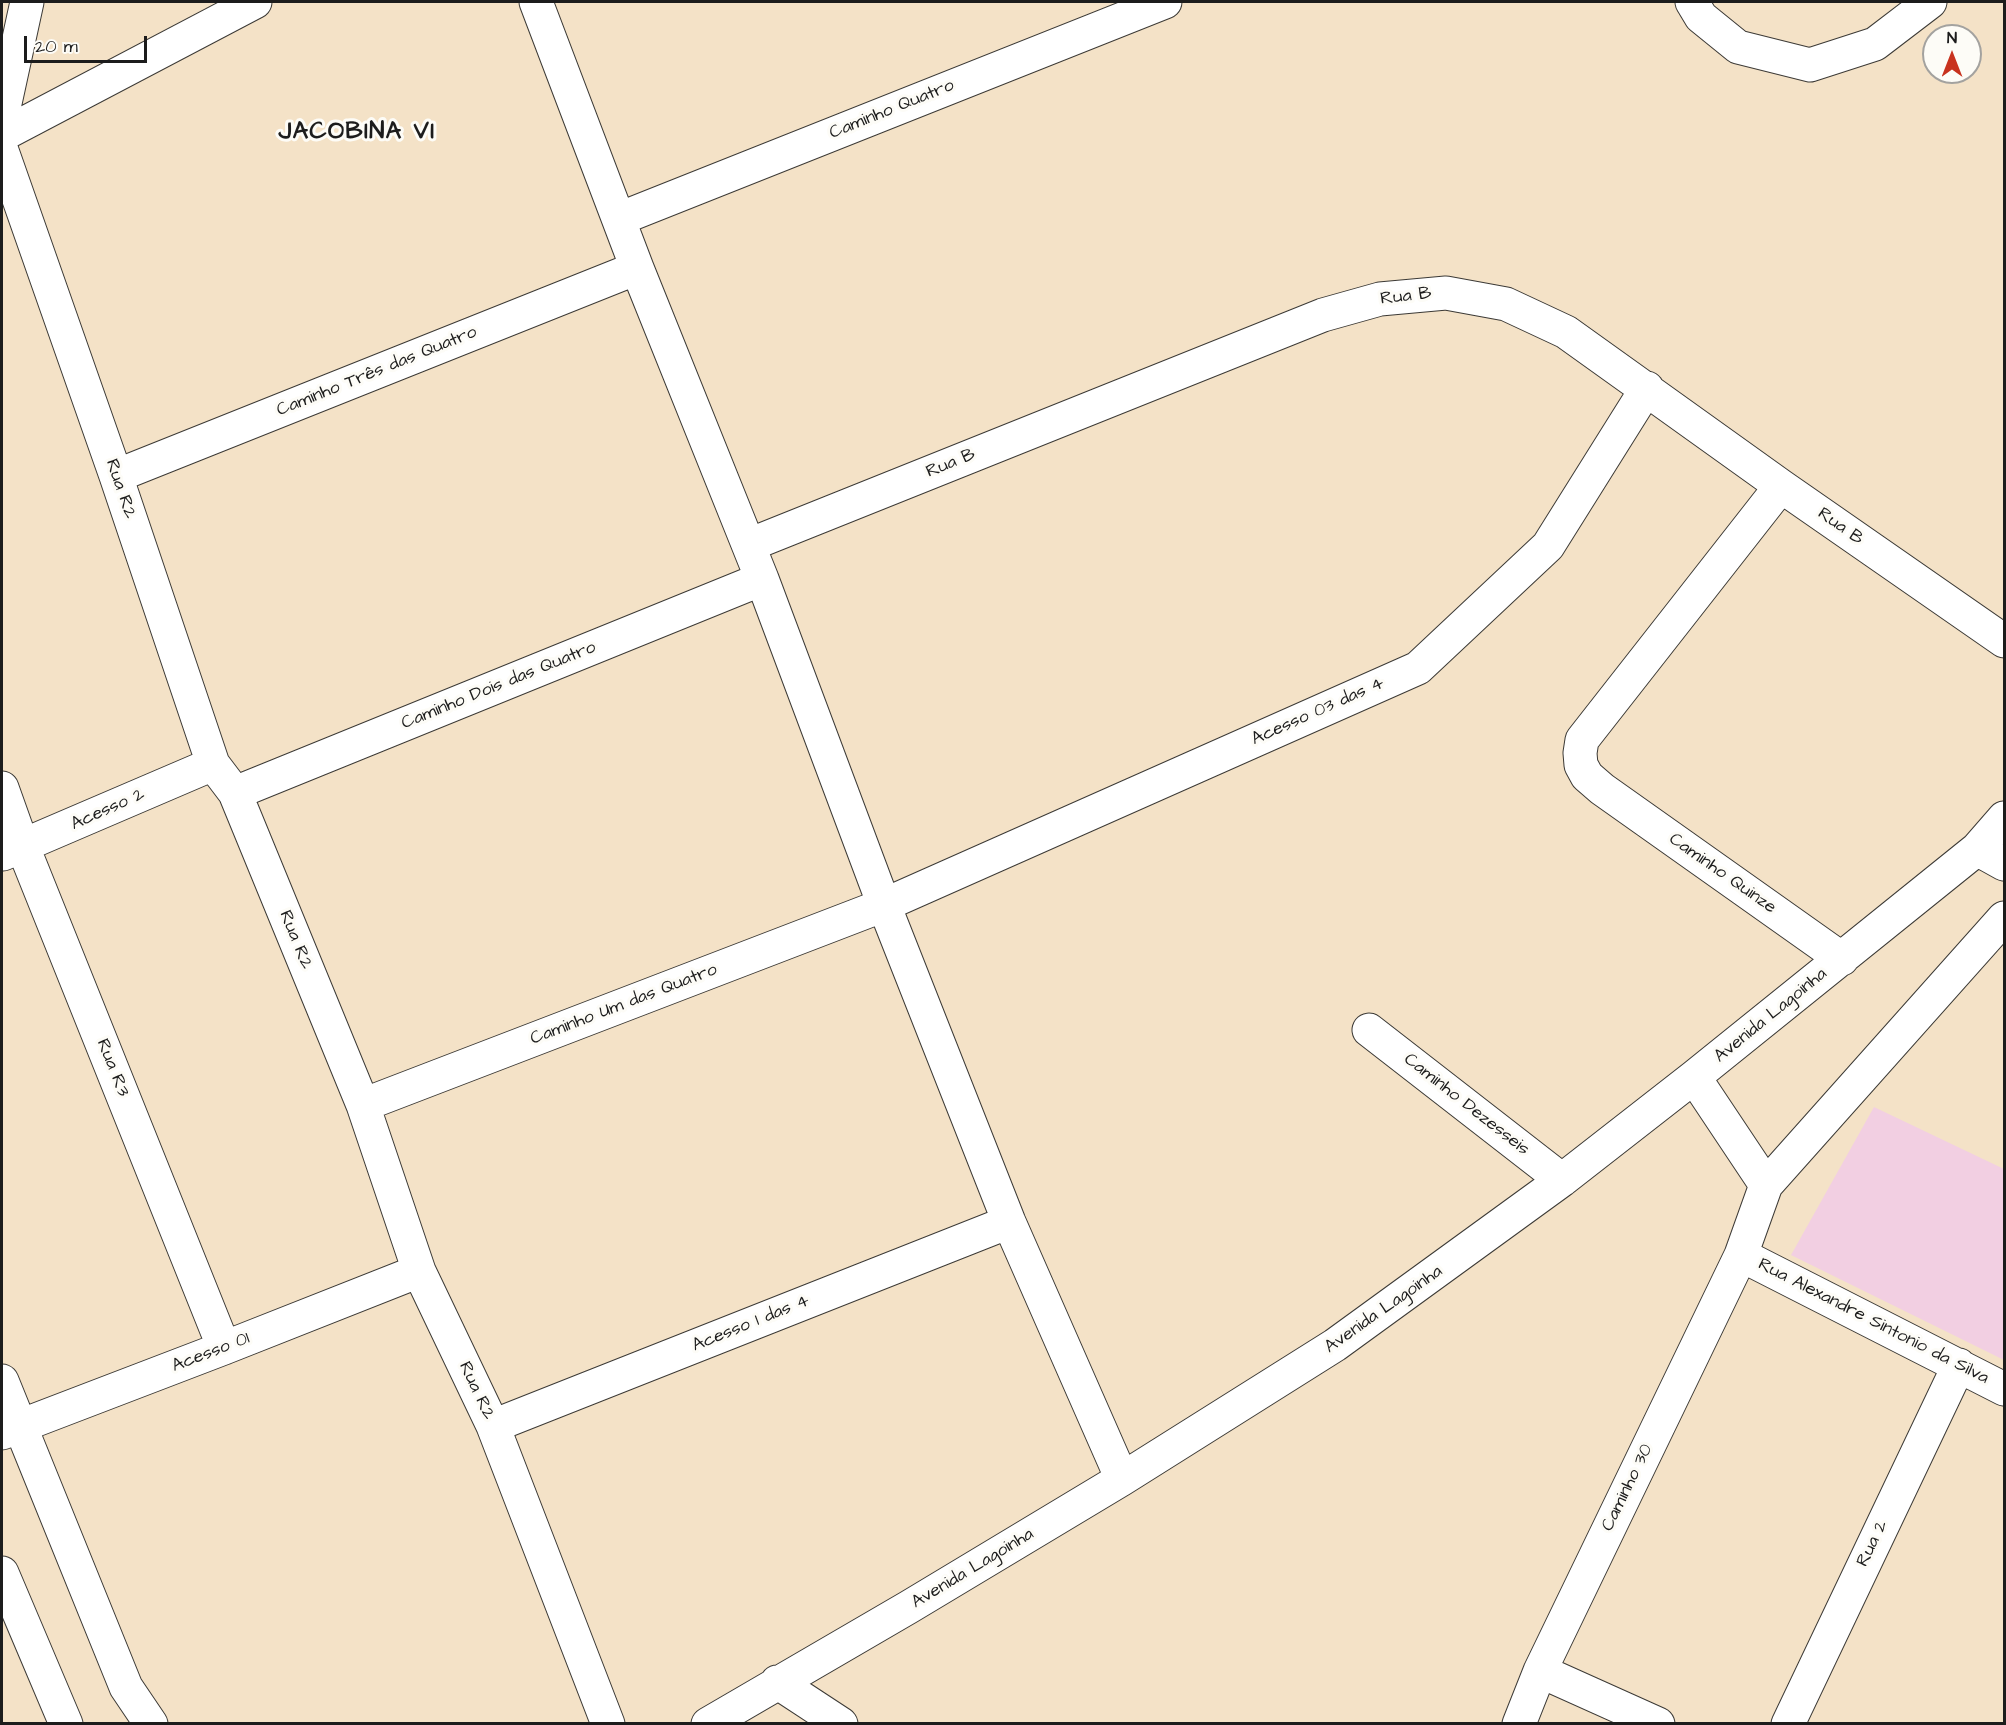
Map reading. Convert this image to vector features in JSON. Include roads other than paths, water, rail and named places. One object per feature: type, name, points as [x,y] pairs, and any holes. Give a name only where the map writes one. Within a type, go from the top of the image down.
[{"type":"street","points":[[2,117],[27,2]]},
{"type":"street","points":[[2,135],[255,2]]},
{"type":"street","points":[[536,2],[637,268],[762,579],[1009,1222],[1122,1479]]},
{"type":"street","name":"Caminho Quatro","points":[[619,219],[1165,2]]},
{"type":"street","points":[[1696,9],[1738,47],[1810,65],[1875,44],[1930,2]]},
{"type":"street","name":"Rua R2","points":[[2,151],[116,476],[213,764],[235,793],[363,1105],[419,1271],[493,1426],[608,1724]]},
{"type":"street","name":"Caminho Três das Quatro","points":[[116,476],[637,268]]},
{"type":"street","name":"Rua B","points":[[748,545],[1323,315],[1380,299],[1446,292],[1506,304],[1566,332],[1781,486],[2004,641]]},
{"type":"street","name":"Acesso 03 das 4","points":[[885,904],[1418,668],[1548,546],[1647,388]]},
{"type":"street","name":"Caminho Quinze","points":[[1781,486],[1582,740],[1581,765],[1587,776],[1602,789],[1842,960]]},
{"type":"street","name":"Caminho Dois das Quatro","points":[[235,793],[762,579]]},
{"type":"street","name":"Acesso 2","points":[[12,851],[213,764]]},
{"type":"street","name":"Rua R3","points":[[2,788],[12,851],[224,1348]]},
{"type":"street","name":"Avenida Lagoinha","points":[[708,1724],[1122,1479],[1335,1345],[1562,1180],[1842,960],[1991,856],[2004,818]]},
{"type":"street","name":"Caminho Um das Quatro","points":[[363,1105],[885,904]]},
{"type":"street","points":[[1694,1077],[1766,1185],[2004,918]]},
{"type":"street","name":"Caminho Dezesseis","points":[[1370,1030],[1562,1180]]},
{"type":"street","name":"Caminho 30","points":[[1519,1724],[1540,1671],[1741,1255],[1766,1185]]},
{"type":"street","name":"Acesso 1 das 4","points":[[493,1426],[1009,1222]]},
{"type":"street","name":"Rua Alexandre Sintonio da Silva","points":[[1741,1255],[2004,1389]]},
{"type":"street","name":"Acesso 01","points":[[10,1430],[419,1271]]},
{"type":"street","name":"Rua 2","points":[[1788,1724],[1959,1365]]},
{"type":"street","points":[[2,1381],[10,1430],[126,1688],[151,1724]]},
{"type":"street","points":[[2,1573],[66,1724]]},
{"type":"street","points":[[1540,1671],[1658,1724]]},
{"type":"street","points":[[777,1682],[842,1724]]},
{"type":"district","name":"JACOBINA VI","points":[[357,133]]}]
